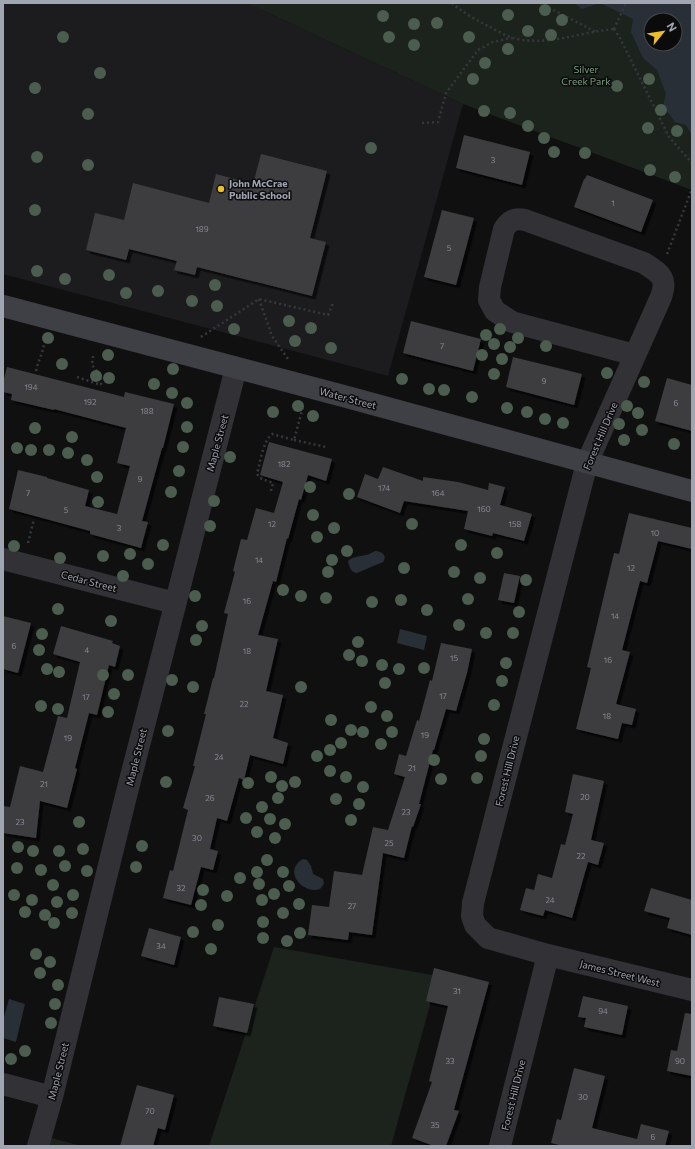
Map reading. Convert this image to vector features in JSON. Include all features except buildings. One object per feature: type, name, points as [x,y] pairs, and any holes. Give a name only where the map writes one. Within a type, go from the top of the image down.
[{"type":"street","points":[[635,355],[512,322],[495,311],[489,300],[490,287],[504,229],[508,222],[517,218],[525,220],[644,263],[660,274]]},
{"type":"street","name":"Forest Hill Drive","points":[[500,1146],[548,956],[488,938],[476,926],[472,916],[473,903],[587,463],[665,287],[660,274]]},
{"type":"street","name":"Water Street","points":[[3,306],[692,491]]},
{"type":"street","name":"Maple Street","points":[[38,1146],[52,1097],[127,792],[236,368]]},
{"type":"street","name":"Cedar Street","points":[[3,559],[175,603]]},
{"type":"street","name":"James Street West","points":[[548,956],[692,990]]},
{"type":"street","points":[[3,1084],[52,1097]]},
{"type":"path","points":[[452,3],[479,22],[512,38]]},
{"type":"path","points":[[540,3],[596,32]]},
{"type":"path","points":[[614,29],[626,3]]},
{"type":"path","points":[[422,123],[438,122],[446,93],[478,50],[493,42],[512,38],[545,40],[614,29]]},
{"type":"path","points":[[614,29],[620,38],[669,137],[692,163]]},
{"type":"path","points":[[660,274],[692,190]]},
{"type":"path","points":[[199,339],[259,299],[328,315],[333,303]]},
{"type":"path","points":[[259,299],[272,336],[291,363]]},
{"type":"path","points":[[36,371],[44,343]]},
{"type":"path","points":[[77,378],[101,386],[101,376],[92,364],[93,356]]},
{"type":"path","points":[[294,440],[303,407]]},
{"type":"path","points":[[271,491],[273,483],[260,478],[258,474],[266,442],[269,436],[272,434],[326,447]]},
{"type":"path","points":[[27,544],[34,518]]},
{"type":"shaded area","name":"John McCrae Public School","points":[[3,3],[247,3],[463,104],[388,376],[3,274]]},
{"type":"shaded area","points":[[574,3],[600,3],[582,9]]},
{"type":"shaded area","points":[[600,3],[692,3],[692,135],[686,125],[675,122],[663,106],[666,94],[657,70],[643,58],[631,32],[633,19]]},
{"type":"shaded area","points":[[375,551],[384,555],[385,557],[383,562],[357,573],[352,571],[348,561],[350,559],[367,555]]},
{"type":"shaded area","points":[[400,629],[427,636],[424,650],[397,643]]},
{"type":"shaded area","points":[[303,859],[307,860],[311,866],[313,874],[323,879],[324,884],[320,889],[307,889],[297,881],[294,870],[297,864]]},
{"type":"shaded area","points":[[9,999],[25,1004],[16,1042],[3,1038],[3,1020]]},
{"type":"green space","name":"Silver Creek Park","points":[[247,3],[692,3],[692,190],[463,104]]},
{"type":"green space","points":[[274,947],[438,976],[391,1146],[209,1146]]},
{"type":"green space","points":[[37,1134],[81,1146],[34,1146]]},
{"type":"place","name":"John McCrae Public School","points":[[221,189]]}]
